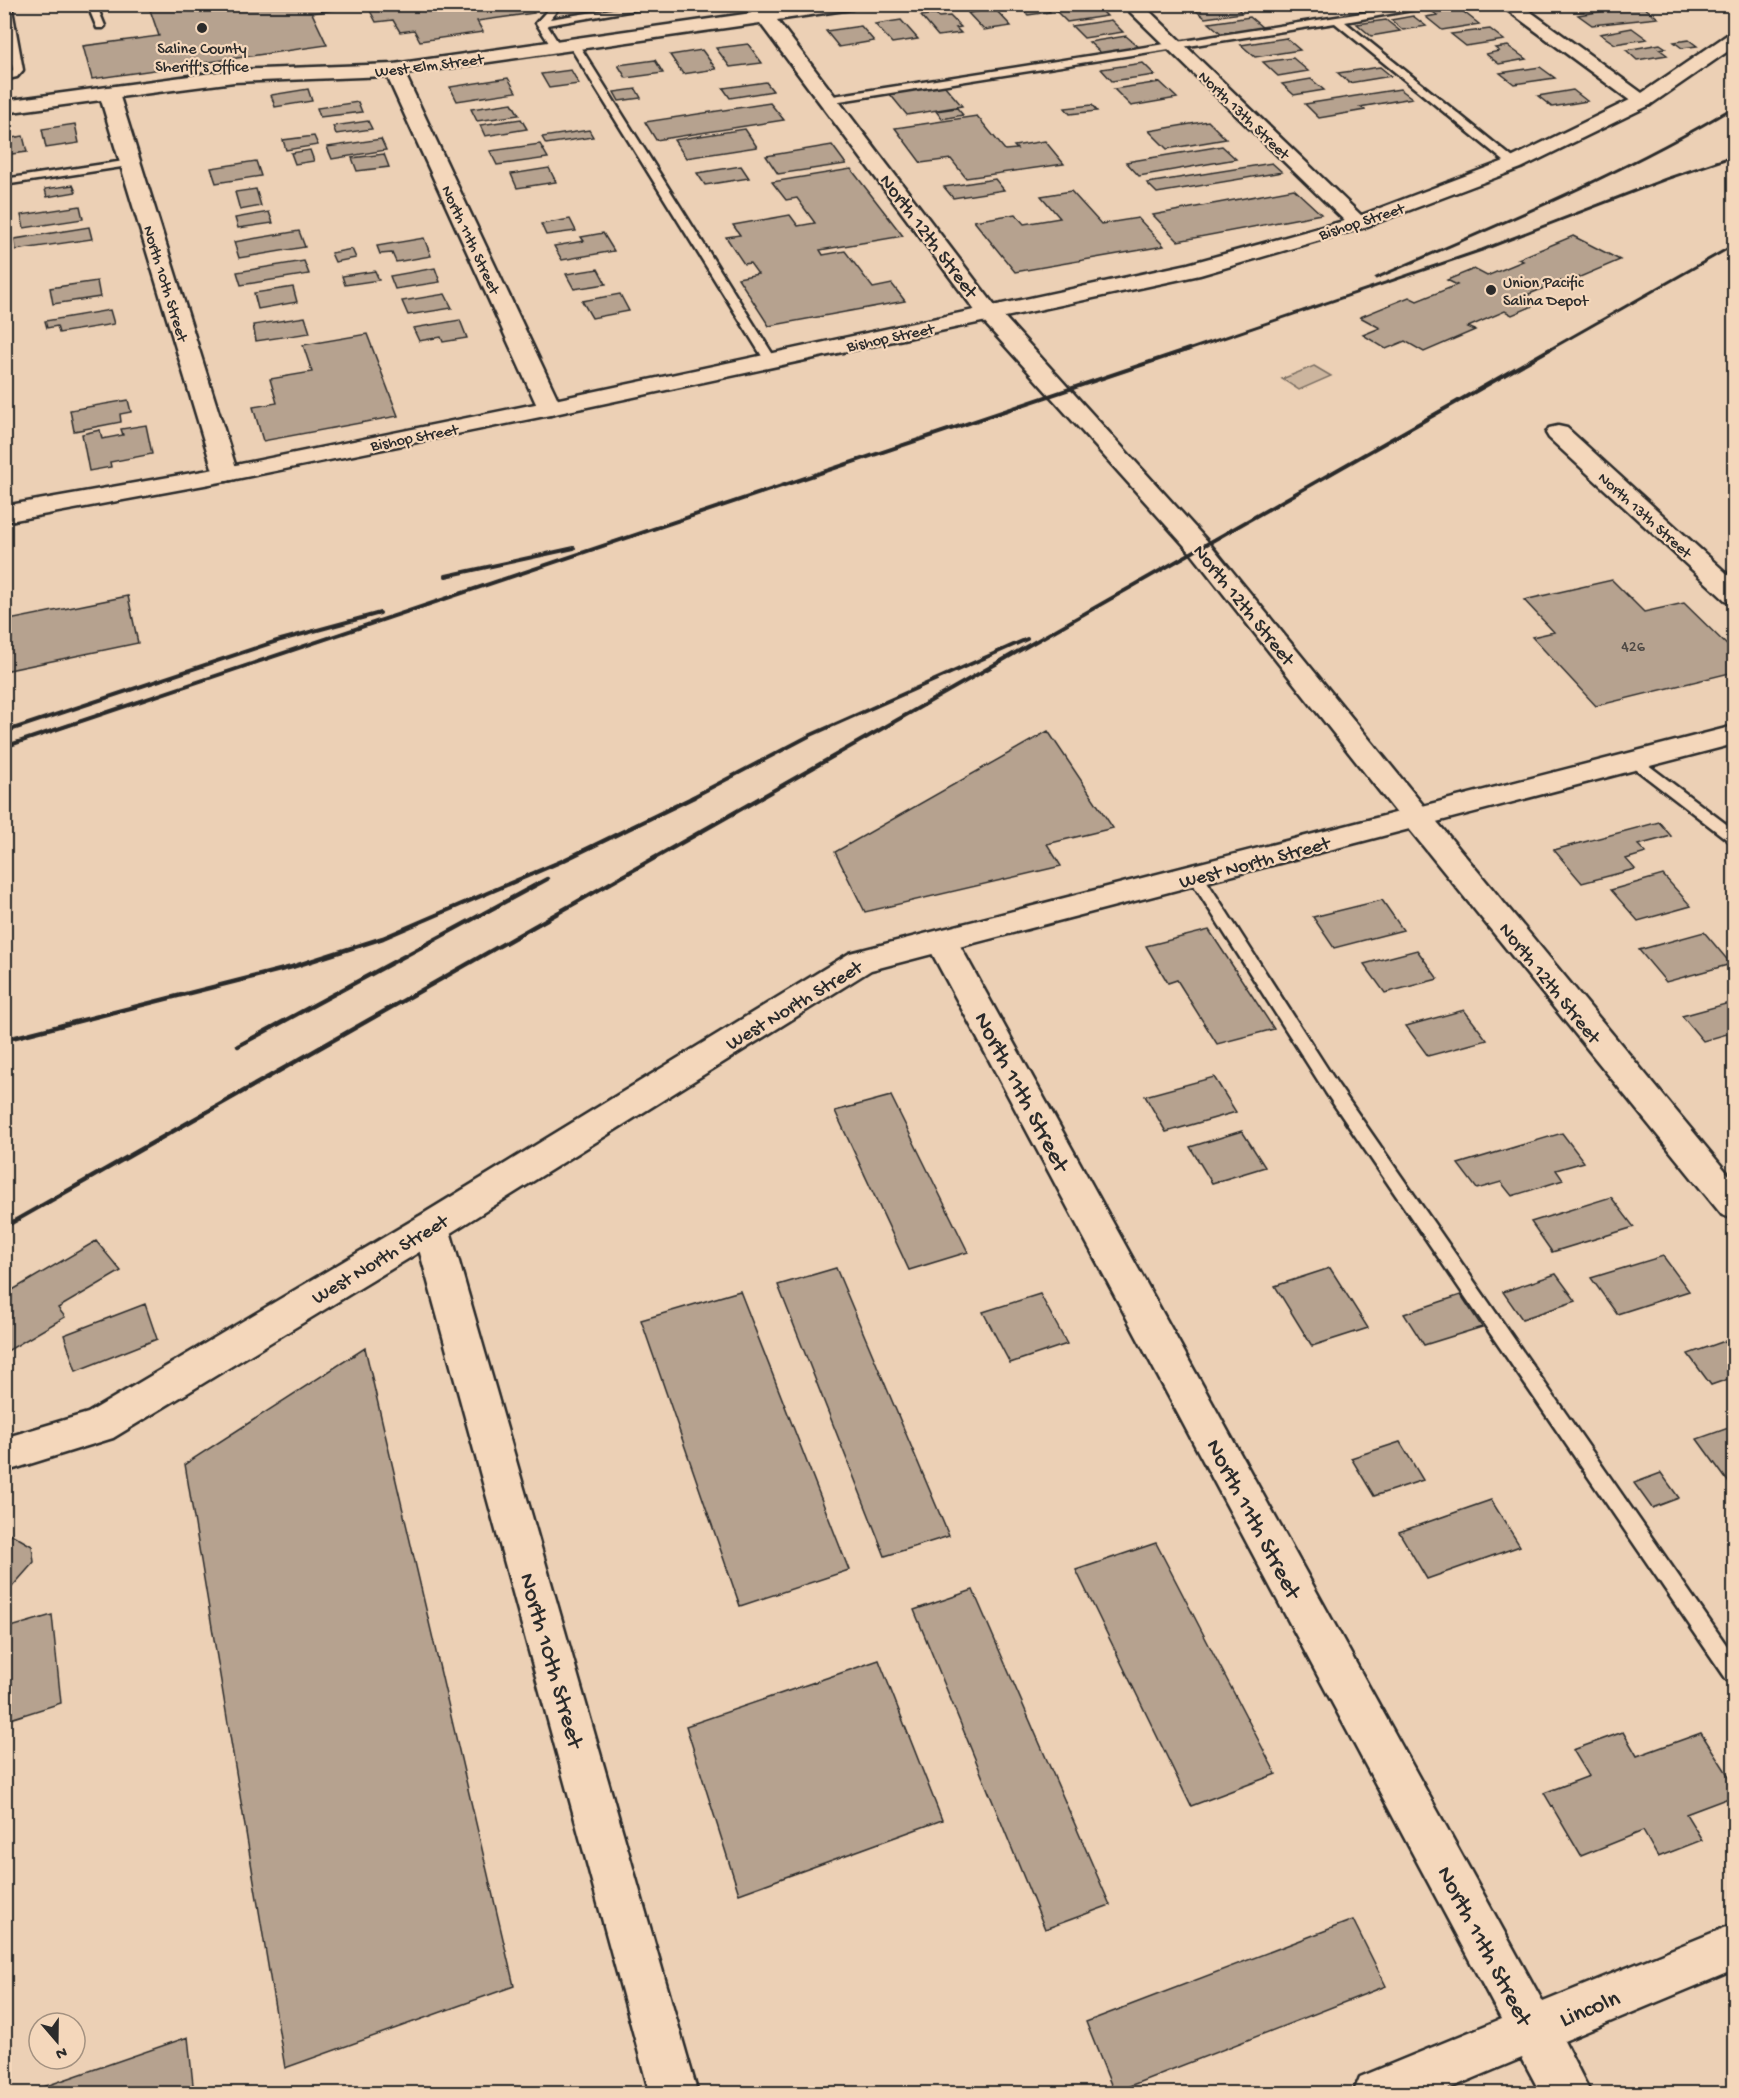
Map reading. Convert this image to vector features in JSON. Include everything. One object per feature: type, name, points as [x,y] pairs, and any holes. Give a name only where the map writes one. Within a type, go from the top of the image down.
[{"type":"street","name":"West Elm Street","points":[[4,107],[234,76],[394,70],[565,46],[760,11],[852,4]]},
{"type":"street","name":"North 13th Street","points":[[1131,4],[1358,223]]},
{"type":"street","points":[[1508,4],[1643,101]]},
{"type":"street","name":"North 12th Street","points":[[760,11],[990,315],[1201,549],[1417,818],[1734,1205]]},
{"type":"street","name":"Bishop Street","points":[[4,514],[226,474],[550,408],[1192,270],[1358,223],[1514,164],[1643,101],[1734,39]]},
{"type":"street","name":"North 11th Street","points":[[394,70],[550,408]]},
{"type":"street","name":"North 10th Street","points":[[109,93],[226,474]]},
{"type":"street","name":"North 13th Street","points":[[1558,433],[1734,594]]},
{"type":"street","name":"West North Street","points":[[4,1455],[99,1426],[431,1227],[861,961],[942,942],[1734,735]]},
{"type":"street","name":"North 11th Street","points":[[942,942],[1567,2094]]},
{"type":"street","name":"North 10th Street","points":[[431,1227],[674,2094]]},
{"type":"street","name":"Lincoln","points":[[1377,2094],[1734,1947]]},
{"type":"lane","points":[[4,78],[14,75],[18,69],[6,4]]},
{"type":"lane","points":[[91,4],[100,26]]},
{"type":"lane","points":[[541,22],[558,4]]},
{"type":"lane","points":[[541,22],[665,4]]},
{"type":"lane","points":[[827,100],[1441,4]]},
{"type":"lane","points":[[1338,21],[1514,164]]},
{"type":"lane","points":[[541,22],[565,46],[771,361]]},
{"type":"lane","points":[[4,182],[130,163]]},
{"type":"lane","points":[[1634,761],[1734,837]]},
{"type":"lane","points":[[1196,876],[1332,1089],[1734,1673]]},
{"type":"shaded area","points":[[1314,366],[1331,376],[1299,390],[1282,379]]},
{"type":"building","points":[[148,4],[528,4],[534,13],[477,21],[483,32],[420,41],[414,30],[400,32],[393,20],[376,22],[367,5],[312,13],[327,45],[92,79],[83,46],[159,36]]},
{"type":"building","points":[[1043,4],[1050,12],[1028,15],[1019,6]]},
{"type":"building","points":[[1095,4],[1107,16],[1067,22],[1055,10]]},
{"type":"building","points":[[1233,4],[1242,13],[1205,18],[1194,9]]},
{"type":"building","points":[[1641,5],[1658,18],[1592,25],[1578,15]]},
{"type":"building","points":[[1456,6],[1479,24],[1442,30],[1426,17],[1437,15],[1430,10]]},
{"type":"building","points":[[995,9],[1011,26],[984,30],[968,13]]},
{"type":"building","points":[[936,14],[939,17],[950,16],[961,27],[956,28],[961,33],[938,36],[921,16]]},
{"type":"building","points":[[1413,16],[1426,26],[1403,30],[1391,20]]},
{"type":"building","points":[[1250,17],[1263,28],[1222,34],[1209,23]]},
{"type":"building","points":[[901,20],[918,39],[892,43],[875,24]]},
{"type":"building","points":[[1111,20],[1123,32],[1084,38],[1072,26]]},
{"type":"building","points":[[1386,20],[1400,31],[1371,36],[1357,24]]},
{"type":"building","points":[[861,26],[874,41],[839,47],[826,31]]},
{"type":"building","points":[[1632,28],[1647,39],[1615,44],[1600,34]]},
{"type":"building","points":[[1490,29],[1504,40],[1466,46],[1451,34]]},
{"type":"building","points":[[1126,36],[1140,48],[1102,54],[1089,42]]},
{"type":"building","points":[[1286,38],[1300,50],[1255,57],[1241,45]]},
{"type":"building","points":[[1689,40],[1697,46],[1682,48],[1674,42]]},
{"type":"building","points":[[748,44],[762,63],[730,67],[716,48]]},
{"type":"building","points":[[1660,44],[1666,48],[1659,49],[1667,55],[1637,60],[1626,50]]},
{"type":"building","points":[[1508,46],[1526,59],[1499,64],[1486,54],[1499,51],[1495,48]]},
{"type":"building","points":[[702,50],[716,69],[683,74],[670,55]]},
{"type":"building","points":[[1293,58],[1308,71],[1278,76],[1263,62]]},
{"type":"building","points":[[655,60],[663,73],[626,78],[618,65]]},
{"type":"building","points":[[1143,63],[1155,75],[1112,81],[1101,69]]},
{"type":"building","points":[[1380,67],[1391,76],[1349,83],[1338,73]]},
{"type":"building","points":[[1540,67],[1555,78],[1514,84],[1500,73]]},
{"type":"building","points":[[571,70],[579,84],[549,88],[541,74]]},
{"type":"building","points":[[508,78],[516,92],[457,101],[450,87]]},
{"type":"building","points":[[1311,79],[1324,90],[1294,95],[1282,84]]},
{"type":"building","points":[[766,82],[773,91],[730,98],[723,88]]},
{"type":"building","points":[[1160,82],[1177,98],[1131,106],[1114,89]]},
{"type":"building","points":[[944,85],[962,106],[907,115],[889,93]]},
{"type":"building","points":[[308,89],[312,101],[275,107],[271,95]]},
{"type":"building","points":[[636,89],[641,98],[619,101],[614,92]]},
{"type":"building","points":[[1400,89],[1412,98],[1360,107],[1365,110],[1319,118],[1305,104]]},
{"type":"building","points":[[1573,90],[1587,101],[1552,107],[1538,96]]},
{"type":"building","points":[[358,102],[362,112],[320,117],[317,108]]},
{"type":"building","points":[[512,103],[519,115],[477,121],[471,109]]},
{"type":"building","points":[[770,103],[784,120],[656,140],[645,122]]},
{"type":"building","points":[[1092,105],[1097,111],[1070,114],[1065,108]]},
{"type":"building","points":[[957,108],[963,115],[942,119],[936,111]]},
{"type":"building","points":[[977,116],[1005,150],[1017,149],[1014,146],[1045,141],[1064,164],[966,178],[951,159],[921,163],[895,128]]},
{"type":"building","points":[[521,119],[527,129],[485,136],[480,125]]},
{"type":"building","points":[[368,121],[372,129],[336,134],[333,126]]},
{"type":"building","points":[[1208,121],[1226,139],[1167,149],[1149,131]]},
{"type":"building","points":[[75,124],[79,143],[46,148],[42,129]]},
{"type":"building","points":[[745,129],[757,147],[686,158],[674,140]]},
{"type":"building","points":[[589,130],[593,137],[546,144],[542,137]]},
{"type":"building","points":[[23,136],[27,152],[4,155],[4,143],[12,142],[11,138]]},
{"type":"building","points":[[314,136],[318,145],[286,150],[283,140]]},
{"type":"building","points":[[381,139],[386,150],[332,159],[327,147]]},
{"type":"building","points":[[540,144],[548,158],[497,165],[490,151]]},
{"type":"building","points":[[832,145],[846,164],[778,174],[766,156]]},
{"type":"building","points":[[1222,146],[1236,159],[1139,176],[1126,162]]},
{"type":"building","points":[[310,150],[314,161],[295,164],[291,153]]},
{"type":"building","points":[[384,154],[389,167],[357,171],[352,158]]},
{"type":"building","points":[[256,161],[261,176],[216,183],[211,168]]},
{"type":"building","points":[[1272,163],[1282,172],[1157,193],[1147,183]]},
{"type":"building","points":[[741,166],[749,178],[705,185],[697,173]]},
{"type":"building","points":[[549,168],[556,182],[517,188],[511,174]]},
{"type":"building","points":[[851,169],[903,236],[820,250],[823,255],[845,251],[873,288],[892,284],[905,301],[769,326],[738,278],[758,274],[750,263],[744,264],[726,237],[740,235],[733,225],[790,215],[798,226],[815,223],[797,198],[786,200],[772,182]]},
{"type":"building","points":[[995,179],[1004,190],[953,198],[944,187]]},
{"type":"building","points":[[73,185],[76,192],[47,197],[45,189]]},
{"type":"building","points":[[256,189],[261,206],[240,210],[235,192]]},
{"type":"building","points":[[1294,189],[1321,214],[1178,241],[1153,215]]},
{"type":"building","points":[[1071,191],[1101,224],[1138,218],[1164,246],[1015,272],[974,221],[1015,214],[1024,224],[1060,218],[1041,196]]},
{"type":"building","points":[[80,206],[83,219],[24,228],[21,215]]},
{"type":"building","points":[[269,212],[273,223],[238,228],[235,218]]},
{"type":"building","points":[[570,219],[576,231],[546,235],[541,224]]},
{"type":"building","points":[[89,227],[92,239],[16,250],[15,239]]},
{"type":"building","points":[[299,231],[305,247],[239,258],[234,242]]},
{"type":"building","points":[[603,233],[614,251],[562,260],[554,246],[584,241],[581,237]]},
{"type":"building","name":"Union Pacific Salina Depot","points":[[1573,236],[1620,260],[1566,283],[1561,281],[1527,295],[1540,303],[1512,315],[1505,311],[1468,327],[1475,330],[1424,352],[1405,341],[1386,349],[1363,335],[1380,328],[1360,317],[1409,297],[1417,301],[1457,285],[1447,280],[1474,269],[1487,276],[1523,261],[1518,259]]},
{"type":"building","points":[[424,238],[431,256],[396,262],[392,253],[380,254],[377,246]]},
{"type":"building","points":[[352,249],[356,258],[335,262],[331,253]]},
{"type":"building","points":[[304,261],[309,274],[241,285],[237,272]]},
{"type":"building","points":[[435,268],[440,282],[395,289],[390,276]]},
{"type":"building","points":[[598,269],[606,284],[574,289],[566,274]]},
{"type":"building","points":[[375,271],[379,280],[345,285],[342,276]]},
{"type":"building","points":[[97,281],[100,297],[53,304],[50,288]]},
{"type":"building","points":[[293,287],[297,302],[258,309],[254,293]]},
{"type":"building","points":[[445,294],[452,308],[408,315],[402,301]]},
{"type":"building","points":[[620,294],[629,311],[592,318],[582,301]]},
{"type":"building","points":[[110,310],[114,324],[59,333],[57,326],[47,328],[45,321]]},
{"type":"building","points":[[305,317],[310,333],[256,341],[253,325]]},
{"type":"building","points":[[460,320],[467,338],[443,342],[441,337],[419,341],[413,328]]},
{"type":"building","points":[[367,334],[398,416],[263,441],[253,407],[277,403],[270,379],[312,372],[303,345]]},
{"type":"building","points":[[128,400],[131,412],[120,414],[121,422],[74,431],[70,410]]},
{"type":"building","points":[[146,425],[152,454],[110,462],[111,467],[89,471],[82,434],[100,430],[102,439],[123,435],[121,429]]},
{"type":"building","points":[[1612,580],[1644,612],[1684,603],[1734,652],[1734,672],[1596,706],[1532,637],[1554,632],[1524,600]]},
{"type":"building","points":[[128,596],[138,643],[4,671],[4,621]]},
{"type":"building","points":[[1048,731],[1113,828],[1047,844],[1061,866],[865,912],[835,852]]},
{"type":"building","points":[[1659,822],[1671,836],[1638,845],[1646,853],[1626,859],[1635,869],[1582,883],[1554,850]]},
{"type":"building","points":[[1663,875],[1691,906],[1638,921],[1611,890]]},
{"type":"building","points":[[1382,900],[1403,930],[1334,948],[1313,917]]},
{"type":"building","points":[[1209,930],[1274,1029],[1217,1044],[1177,980],[1168,983],[1146,946]]},
{"type":"building","points":[[1704,932],[1731,964],[1666,982],[1639,950]]},
{"type":"building","points":[[1417,950],[1438,979],[1385,993],[1364,964]]},
{"type":"building","points":[[1729,1003],[1734,1009],[1734,1032],[1703,1041],[1682,1016]]},
{"type":"building","points":[[1464,1010],[1487,1040],[1428,1056],[1406,1026]]},
{"type":"building","points":[[1214,1077],[1236,1112],[1166,1132],[1145,1096]]},
{"type":"building","points":[[891,1096],[968,1252],[909,1270],[835,1111]]},
{"type":"building","points":[[1242,1131],[1265,1167],[1212,1183],[1190,1147]]},
{"type":"building","points":[[1562,1133],[1584,1162],[1556,1170],[1563,1180],[1512,1196],[1501,1182],[1477,1189],[1458,1164]]},
{"type":"building","points":[[1611,1197],[1634,1227],[1552,1252],[1531,1222]]},
{"type":"building","points":[[96,1241],[121,1271],[58,1308],[65,1317],[4,1353],[4,1295]]},
{"type":"building","points":[[1663,1256],[1689,1291],[1617,1314],[1591,1278]]},
{"type":"building","points":[[836,1268],[949,1536],[885,1556],[778,1285]]},
{"type":"building","points":[[1330,1268],[1368,1328],[1312,1346],[1275,1286]]},
{"type":"building","points":[[1556,1274],[1576,1301],[1522,1319],[1503,1292]]},
{"type":"building","points":[[740,1291],[849,1570],[740,1606],[641,1320]]},
{"type":"building","points":[[1040,1294],[1067,1344],[1010,1363],[983,1312]]},
{"type":"building","points":[[1461,1295],[1482,1327],[1424,1345],[1404,1314]]},
{"type":"building","points":[[145,1304],[157,1339],[76,1371],[64,1335]]},
{"type":"building","points":[[1725,1341],[1734,1353],[1734,1377],[1711,1385],[1688,1354]]},
{"type":"building","points":[[365,1348],[514,1986],[285,2068],[185,1464]]},
{"type":"building","points":[[1734,1426],[1734,1481],[1729,1483],[1697,1439]]},
{"type":"building","points":[[1400,1442],[1423,1480],[1374,1496],[1351,1458]]},
{"type":"building","points":[[1661,1473],[1679,1498],[1652,1508],[1634,1483]]},
{"type":"building","points":[[1491,1500],[1520,1546],[1427,1579],[1399,1532]]},
{"type":"building","points":[[4,1530],[32,1546],[34,1562],[4,1596]]},
{"type":"building","points":[[1156,1543],[1276,1774],[1191,1806],[1076,1570]]},
{"type":"building","points":[[973,1590],[1110,1905],[1045,1929],[914,1610]]},
{"type":"building","points":[[52,1615],[61,1703],[4,1721],[4,1629]]},
{"type":"building","points":[[879,1660],[942,1820],[739,1894],[686,1726]]},
{"type":"building","points":[[1623,1732],[1637,1756],[1701,1733],[1734,1784],[1734,1796],[1686,1814],[1702,1840],[1658,1857],[1643,1831],[1581,1856],[1544,1793],[1589,1776],[1573,1750]]},
{"type":"building","points":[[1353,1920],[1386,1986],[1114,2092],[1086,2022]]},
{"type":"building","points":[[188,2037],[194,2094],[23,2094]]},
{"type":"railway","points":[[1376,278],[1603,177],[1734,107]]},
{"type":"railway","points":[[1185,351],[1482,250],[1666,179],[1734,156]]},
{"type":"railway","points":[[1547,351],[1734,245]]},
{"type":"railway","points":[[4,747],[1189,349]]},
{"type":"railway","points":[[760,798],[1550,349]]},
{"type":"railway","points":[[446,576],[574,548]]},
{"type":"railway","points":[[4,732],[277,641],[380,613]]},
{"type":"railway","points":[[691,798],[811,735],[1027,639]]},
{"type":"railway","points":[[4,1040],[292,967],[383,938],[562,861],[694,797]]},
{"type":"railway","points":[[4,1227],[762,797]]},
{"type":"railway","points":[[238,1046],[547,879]]},
{"type":"place","name":"Saline County Sheriff's Office","points":[[202,28]]},
{"type":"place","name":"Union Pacific Salina Depot","points":[[1491,290]]}]
